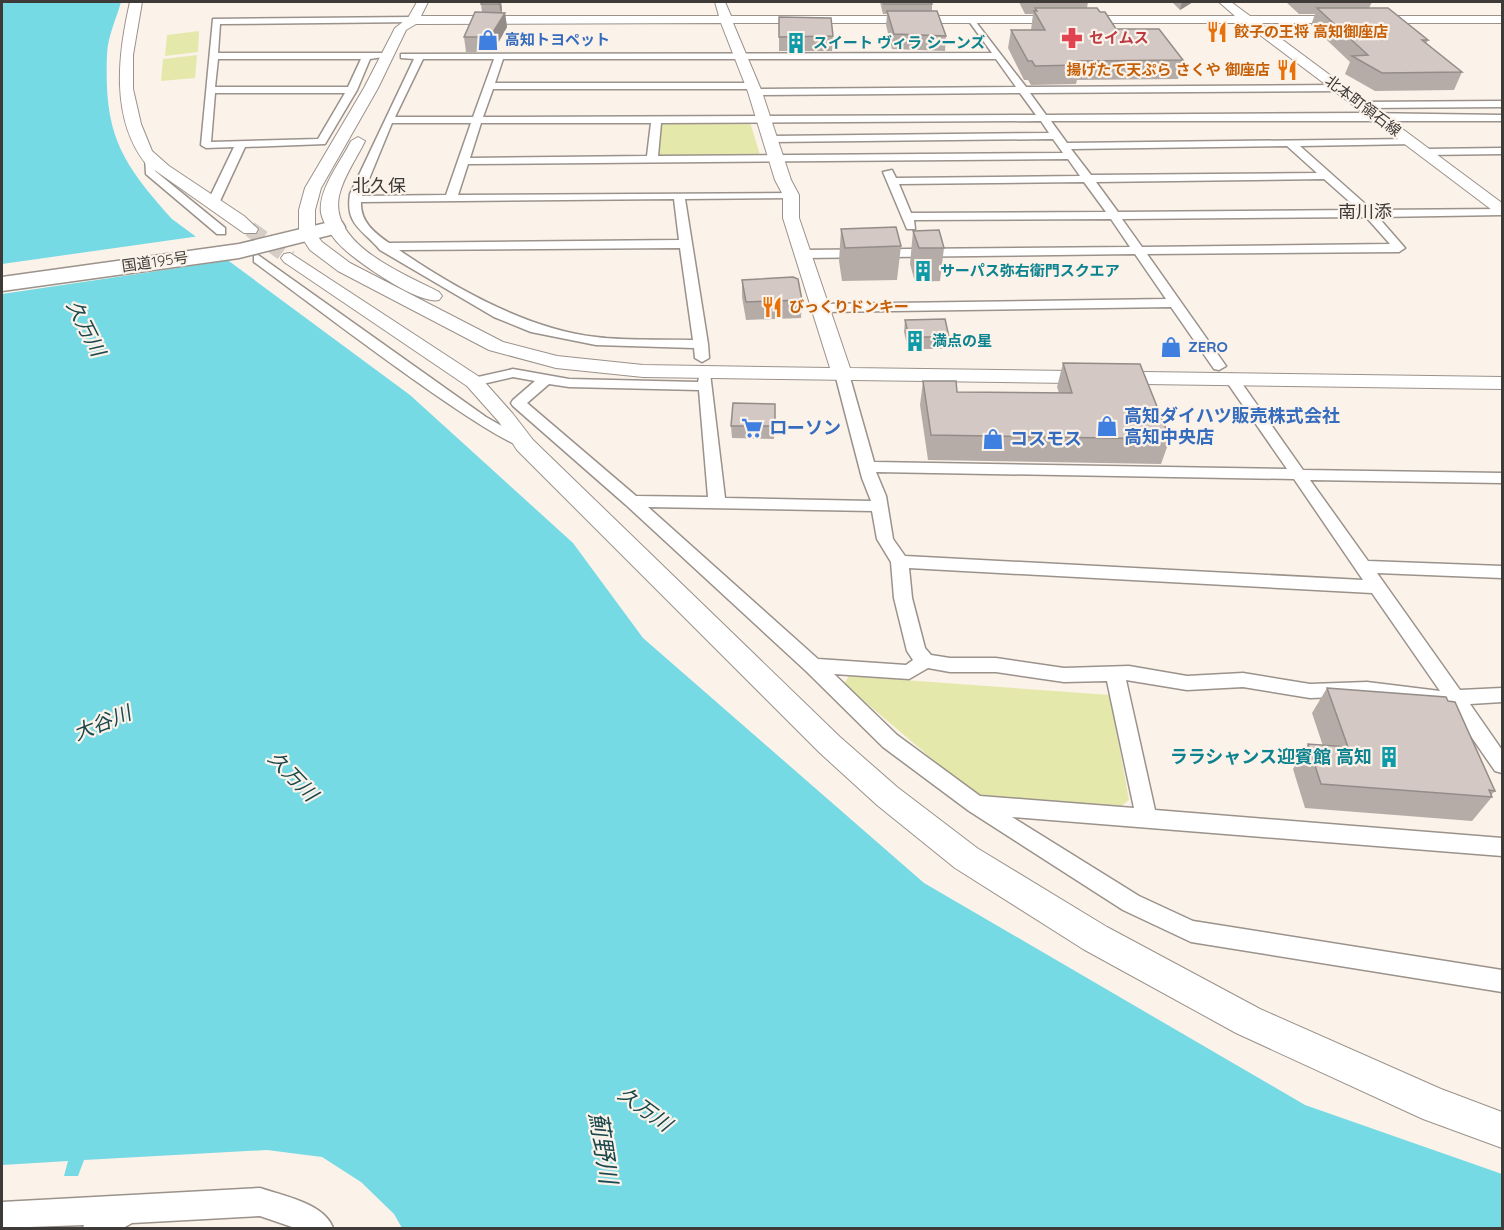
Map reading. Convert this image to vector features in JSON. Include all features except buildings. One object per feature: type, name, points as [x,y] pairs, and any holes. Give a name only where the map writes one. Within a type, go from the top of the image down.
[{"type":"highway","name":"国道195号","points":[[2,284],[236,246],[334,227]]},
{"type":"highway","name":"国道195号","points":[[2,276],[236,246]]},
{"type":"street","points":[[136,2],[124,66],[126,97],[131,119],[149,159],[150,172],[236,246],[481,420],[525,445]]},
{"type":"street","points":[[422,2],[413,20],[416,27],[403,56],[331,196],[329,210],[334,227],[362,256],[509,337],[577,354],[703,365]]},
{"type":"street","points":[[720,2],[739,56],[748,70],[763,120],[772,139],[783,180],[791,195],[791,218],[840,367],[880,506],[885,539],[900,562],[903,598],[916,651],[925,661],[950,666],[996,665],[1064,675],[1115,672],[1143,674],[1187,683],[1243,680],[1310,691],[1367,689],[1456,699],[1503,696]]},
{"type":"street","name":"北本町領石線","points":[[1224,2],[1503,211]]},
{"type":"street","points":[[963,10],[1114,215],[1503,765]]},
{"type":"street","points":[[367,56],[352,90],[321,142],[206,145],[212,61],[215,56],[214,24],[220,21],[1503,19]]},
{"type":"street","points":[[215,56],[998,56]]},
{"type":"street","points":[[403,56],[388,120],[355,199],[355,211],[367,233],[384,247],[499,314],[536,329],[703,365]]},
{"type":"street","points":[[403,56],[371,88],[314,188],[307,210],[307,233],[316,246],[344,267],[496,346],[527,357],[591,368],[703,365],[1225,372],[1503,370]]},
{"type":"street","points":[[451,198],[499,56]]},
{"type":"street","points":[[488,86],[1023,90],[1340,88]]},
{"type":"street","points":[[210,90],[352,90]]},
{"type":"street","points":[[1362,105],[1503,104]]},
{"type":"street","points":[[388,120],[1503,118]]},
{"type":"street","points":[[652,159],[656,119]]},
{"type":"street","points":[[772,139],[1063,146],[1412,142]]},
{"type":"street","points":[[802,254],[920,243],[1139,251],[1399,248],[1369,213],[1290,143]]},
{"type":"street","points":[[214,201],[241,144]]},
{"type":"street","points":[[464,161],[881,158],[1063,146]]},
{"type":"street","points":[[1425,153],[1503,152]]},
{"type":"street","points":[[881,158],[906,217],[920,243]]},
{"type":"street","points":[[149,159],[214,201],[250,229]]},
{"type":"street","points":[[891,181],[1327,176]]},
{"type":"street","points":[[355,199],[791,195]]},
{"type":"street","points":[[679,196],[703,365],[717,502]]},
{"type":"street","points":[[906,217],[1503,211]]},
{"type":"street","points":[[384,247],[686,244]]},
{"type":"street","points":[[290,258],[474,382],[501,411],[525,445],[830,745],[886,796],[966,858],[1095,938],[1248,1021],[1436,1107],[1503,1130]]},
{"type":"street","points":[[821,308],[1175,303]]},
{"type":"street","points":[[474,382],[513,373],[569,383],[703,365]]},
{"type":"street","points":[[1225,372],[1503,383]]},
{"type":"street","points":[[545,380],[518,403],[632,501],[813,666],[890,741],[976,805],[1131,903],[1191,931],[1503,981]]},
{"type":"street","points":[[867,467],[1503,478]]},
{"type":"street","points":[[632,501],[880,506]]},
{"type":"street","points":[[900,562],[1378,587]]},
{"type":"street","points":[[1364,567],[1503,572]]},
{"type":"street","points":[[813,666],[909,672],[925,661]]},
{"type":"street","points":[[1115,672],[1147,820]]},
{"type":"street","points":[[976,805],[1503,847]]},
{"type":"street","points":[[2,1216],[260,1202],[297,1215],[319,1228]]},
{"type":"street","points":[[97,1228],[129,1209]]},
{"type":"green space","points":[[199,31],[198,52],[165,56],[167,35]]},
{"type":"green space","points":[[197,55],[195,78],[161,81],[163,59]]},
{"type":"green space","points":[[665,122],[750,122],[760,155],[658,155],[661,124]]},
{"type":"green space","points":[[849,676],[1110,695],[1129,800],[1120,807],[984,796],[971,792],[844,684]]},
{"type":"water","points":[[2,2],[121,2],[107,54],[108,105],[112,125],[127,162],[172,219],[410,395],[573,543],[643,638],[924,883],[1305,1105],[1502,1174],[1502,1228],[402,1228],[394,1214],[361,1182],[322,1157],[267,1150],[84,1160],[78,1176],[64,1176],[68,1161],[2,1165]]},
{"type":"pier","points":[[200,236],[232,260],[2,294],[2,264]]},
{"type":"tunnel","points":[[250,229],[290,258]]},
{"type":"place","name":"餃子の王将 高知御座店","points":[[1217,32]]},
{"type":"place","name":"セイムス","points":[[1072,38]]},
{"type":"place","name":"高知トヨペット","points":[[488,40]]},
{"type":"place","name":"スイート ヴィラ シーンズ","points":[[796,43]]},
{"type":"place","name":"揚げたて天ぷら さくや 御座店","points":[[1287,70]]},
{"type":"place","name":"サーパス弥右衛門スクエア","points":[[923,271]]},
{"type":"place","name":"びっくりドンキー","points":[[772,307]]},
{"type":"place","name":"満点の星","points":[[915,341]]},
{"type":"place","name":"ZERO","points":[[1171,347]]},
{"type":"place","name":"高知ダイハツ販売株式会社 高知中央店","points":[[1107,426]]},
{"type":"place","name":"ローソン","points":[[752,428]]},
{"type":"place","name":"コスモス","points":[[993,439]]},
{"type":"place","name":"ララシャンス迎賓館 高知","points":[[1389,757]]},
{"type":"district","name":"北久保","points":[[379,186]]},
{"type":"district","name":"南川添","points":[[1365,212]]},
{"type":"water label","name":"久万川","points":[[86,328]]},
{"type":"water label","name":"大谷川","points":[[102,723]]},
{"type":"water label","name":"久万川","points":[[293,776]]},
{"type":"water label","name":"久万川","points":[[645,1109]]},
{"type":"water label","name":"薊野川","points":[[603,1148]]}]
